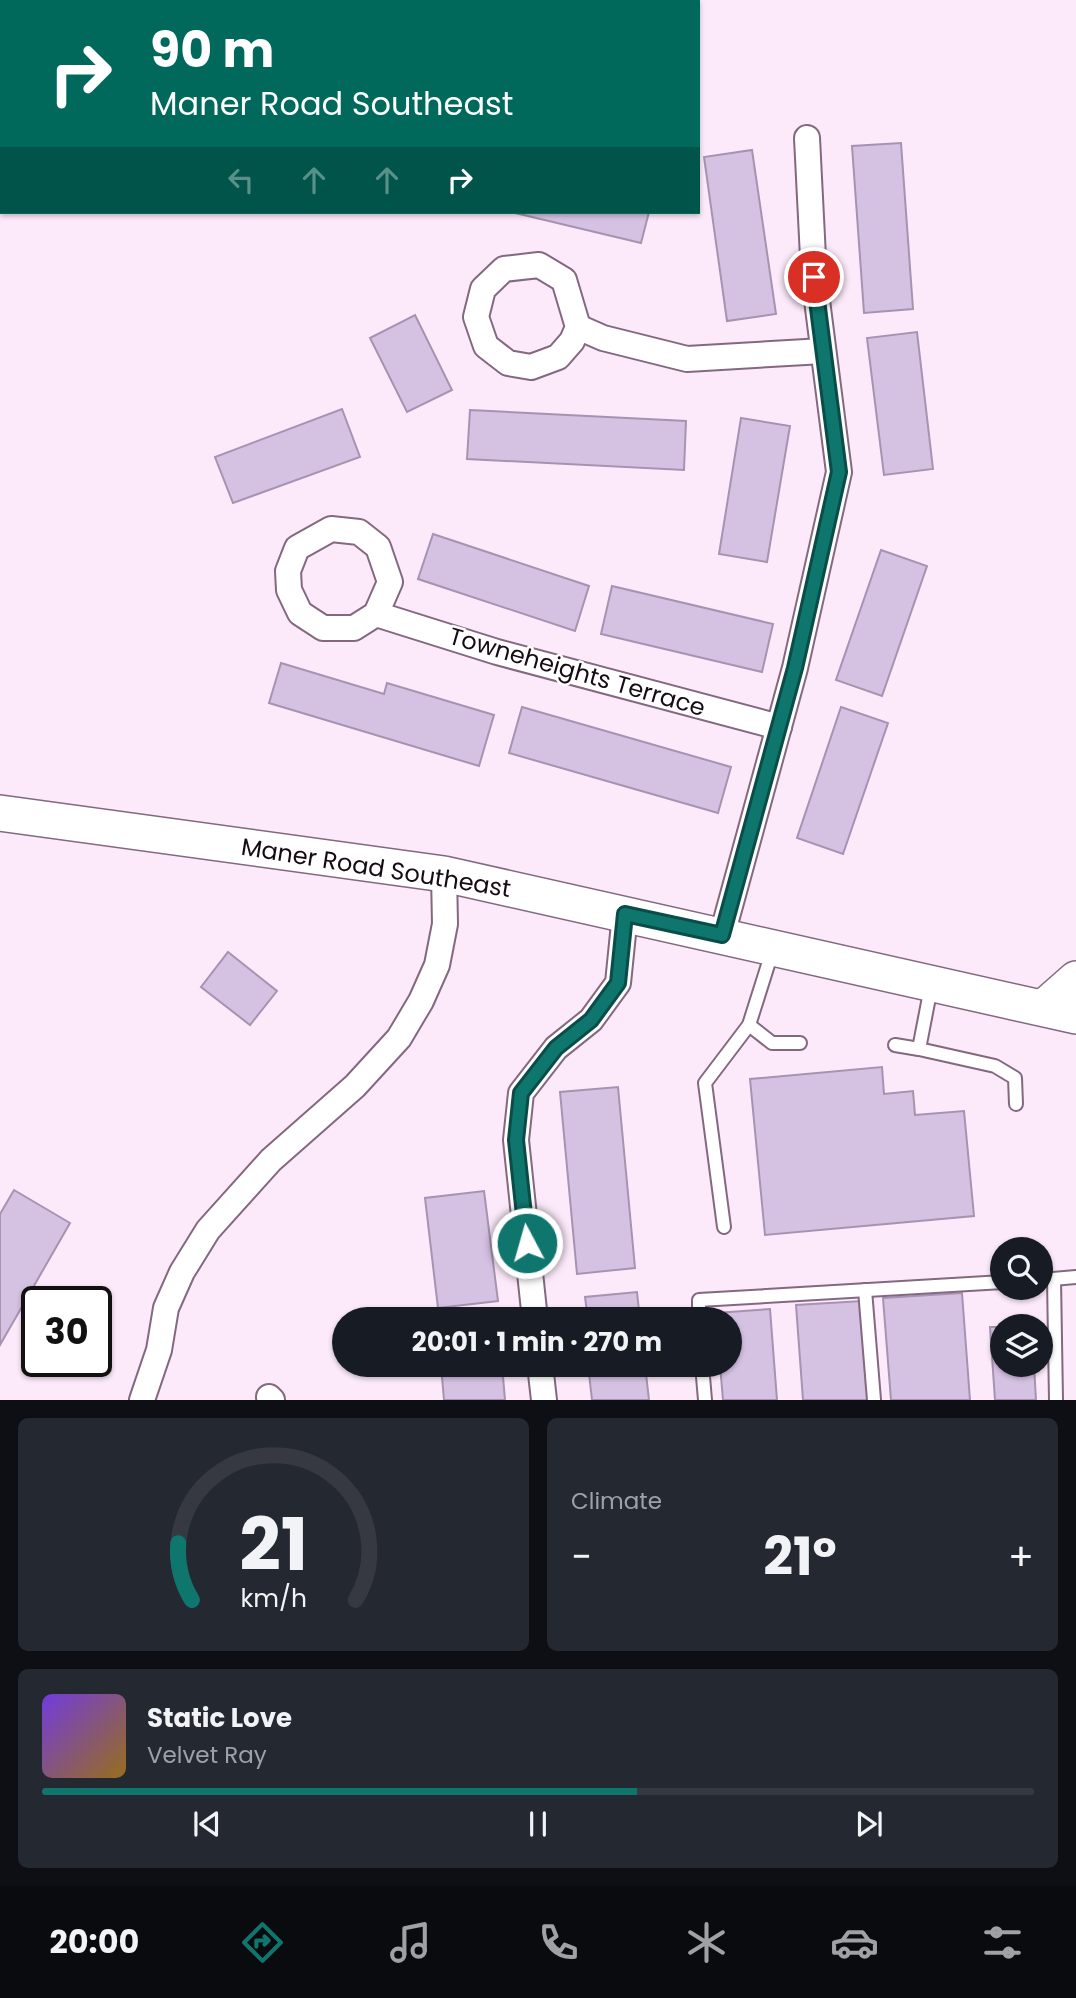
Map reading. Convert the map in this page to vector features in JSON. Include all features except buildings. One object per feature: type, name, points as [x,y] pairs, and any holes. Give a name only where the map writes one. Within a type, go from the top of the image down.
[{"type":"street","points":[[722,935],[795,668],[839,472],[814,277],[807,138]]},
{"type":"street","points":[[578,327],[572,341],[558,357],[531,367],[508,363],[486,346],[476,317],[483,289],[504,269],[539,265],[564,280],[578,327],[603,338],[687,359],[824,351]]},
{"type":"street","points":[[331,528],[359,532],[378,547],[390,582],[376,614],[354,628],[323,628],[300,613],[289,590],[288,571],[297,548],[331,528]]},
{"type":"street","name":"Towneheights Terrace","points":[[376,614],[497,652],[779,727]]},
{"type":"street","name":"Maner Road Southeast","points":[[2,820],[444,874],[1076,1016]]},
{"type":"street","points":[[142,1399],[159,1350],[166,1308],[182,1272],[208,1230],[271,1160],[355,1086],[399,1038],[421,1001],[437,965],[445,924],[444,874]]},
{"type":"street","points":[[535,1307],[516,1140],[521,1093],[556,1048],[591,1020],[618,983],[625,914]]},
{"type":"street","points":[[1076,979],[1042,1009],[1076,1033]]},
{"type":"street","points":[[541,1377],[544,1399]]},
{"type":"lane","points":[[724,1227],[705,1083],[748,1026],[773,947]]},
{"type":"lane","points":[[919,1049],[932,984]]},
{"type":"lane","points":[[748,1026],[772,1043],[800,1043]]},
{"type":"lane","points":[[895,1045],[995,1066],[1015,1078],[1016,1104]]},
{"type":"lane","points":[[1053,1279],[1076,1278]]},
{"type":"lane","points":[[699,1307],[699,1300],[990,1283]]},
{"type":"lane","points":[[865,1290],[874,1399]]},
{"type":"lane","points":[[1049,1300],[1056,1399]]},
{"type":"lane","points":[[703,1377],[705,1399]]},
{"type":"route","points":[[527,1243],[516,1140],[521,1093],[556,1048],[591,1020],[618,983],[625,914],[722,935],[795,668],[839,472],[814,277]]}]
